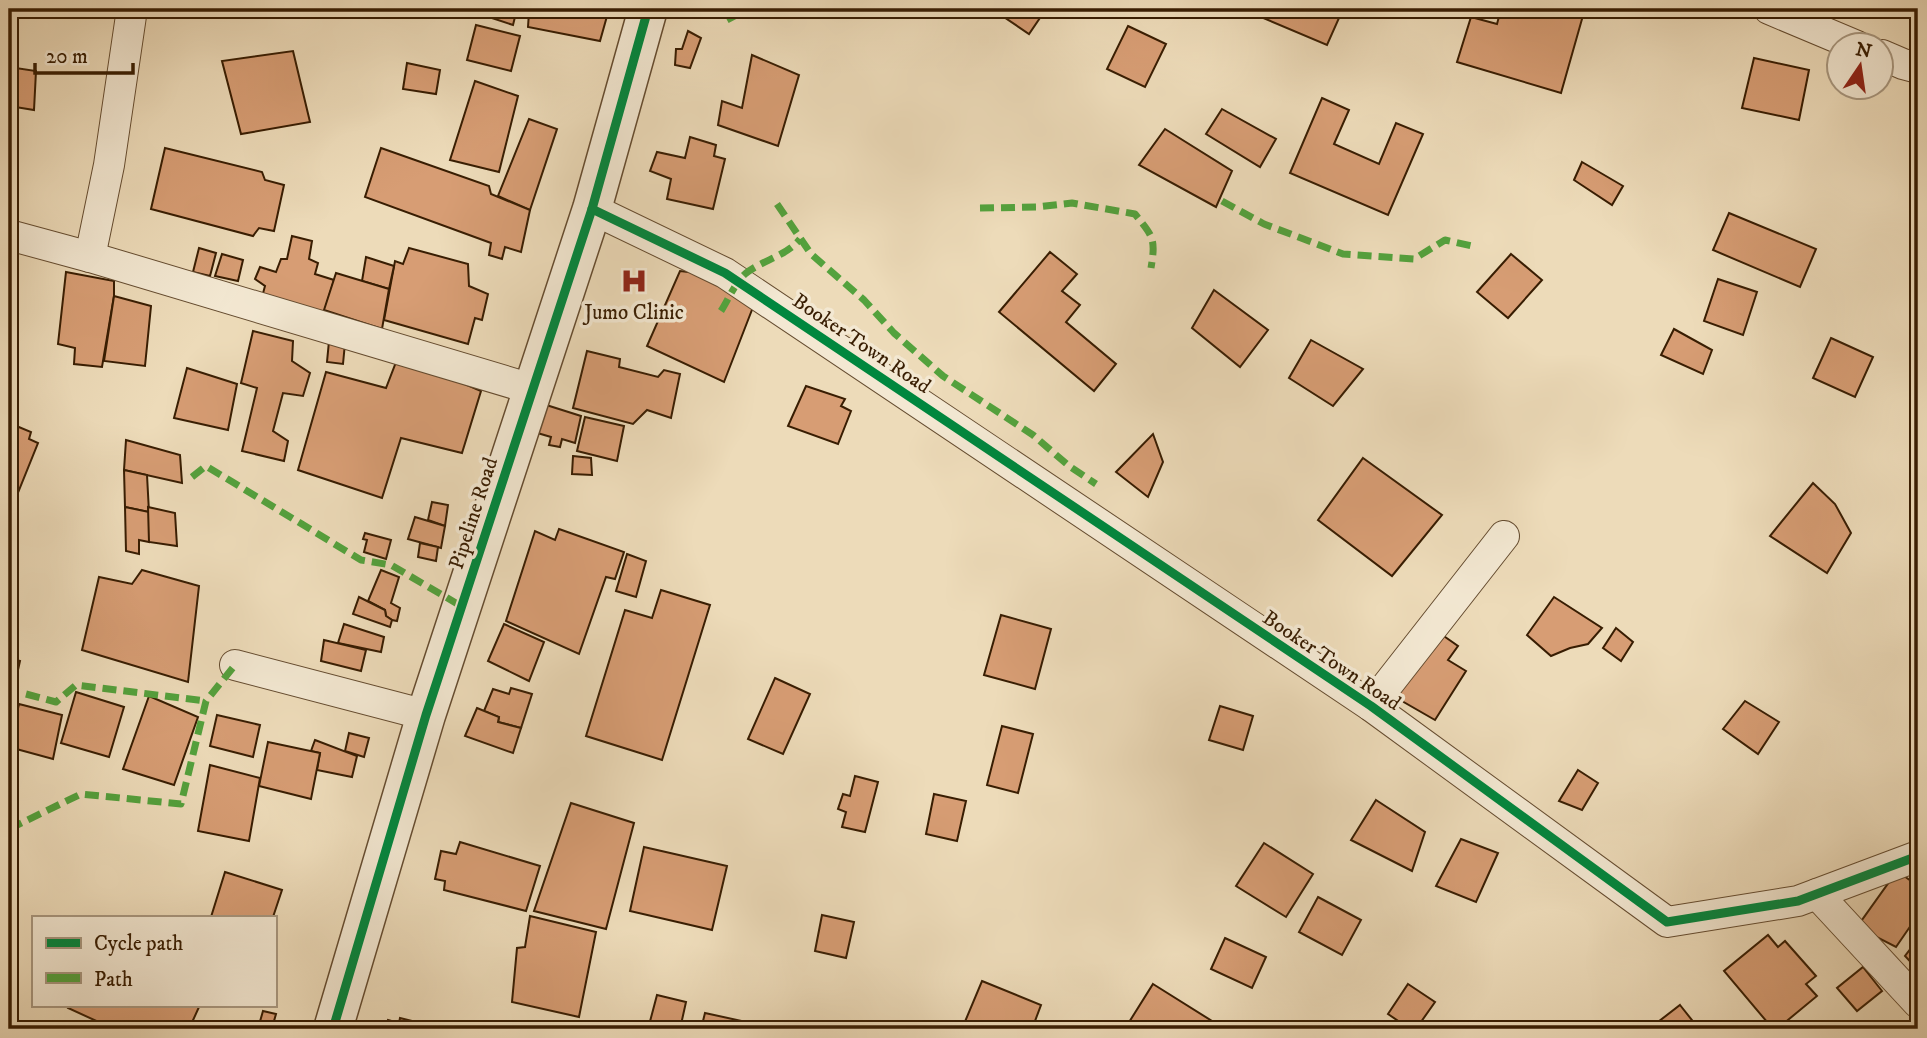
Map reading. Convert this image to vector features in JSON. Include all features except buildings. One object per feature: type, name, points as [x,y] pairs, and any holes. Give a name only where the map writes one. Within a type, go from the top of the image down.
[{"type":"street","points":[[90,257],[109,165],[132,9]]},
{"type":"street","name":"Pipeline Road","points":[[333,1029],[426,715],[592,209],[648,9]]},
{"type":"street","points":[[1769,9],[1826,33]]},
{"type":"street","points":[[1896,61],[1918,68]]},
{"type":"street","name":"Booker Town Road","points":[[592,209],[725,273],[1371,706],[1667,922],[1798,901],[1918,856]]},
{"type":"street","points":[[9,235],[532,389]]},
{"type":"street","points":[[1371,706],[1504,536]]},
{"type":"street","points":[[235,666],[426,715]]},
{"type":"street","points":[[1817,894],[1918,1003]]},
{"type":"marked path","points":[[727,20],[748,9]]},
{"type":"marked path","points":[[1222,201],[1264,224],[1343,254],[1414,259],[1445,240],[1472,246]]},
{"type":"marked path","points":[[980,208],[1072,203],[1135,214],[1152,238],[1151,268]]},
{"type":"marked path","points":[[777,204],[811,254],[864,300],[894,333],[943,376],[1033,435],[1069,466],[1096,484]]},
{"type":"marked path","points":[[721,311],[745,274],[788,250],[800,239]]},
{"type":"marked path","points":[[192,477],[206,466],[361,560],[391,565],[461,606]]},
{"type":"marked path","points":[[9,829],[81,794],[181,804],[206,701],[235,665]]},
{"type":"marked path","points":[[26,694],[56,702],[76,685],[206,701]]},
{"type":"cycle path","points":[[333,1029],[426,715],[592,209],[648,9]]},
{"type":"cycle path","points":[[592,209],[725,273],[1371,706],[1667,922],[1798,901],[1918,856]]},
{"type":"place","name":"Jumo Clinic","points":[[634,281]]}]
